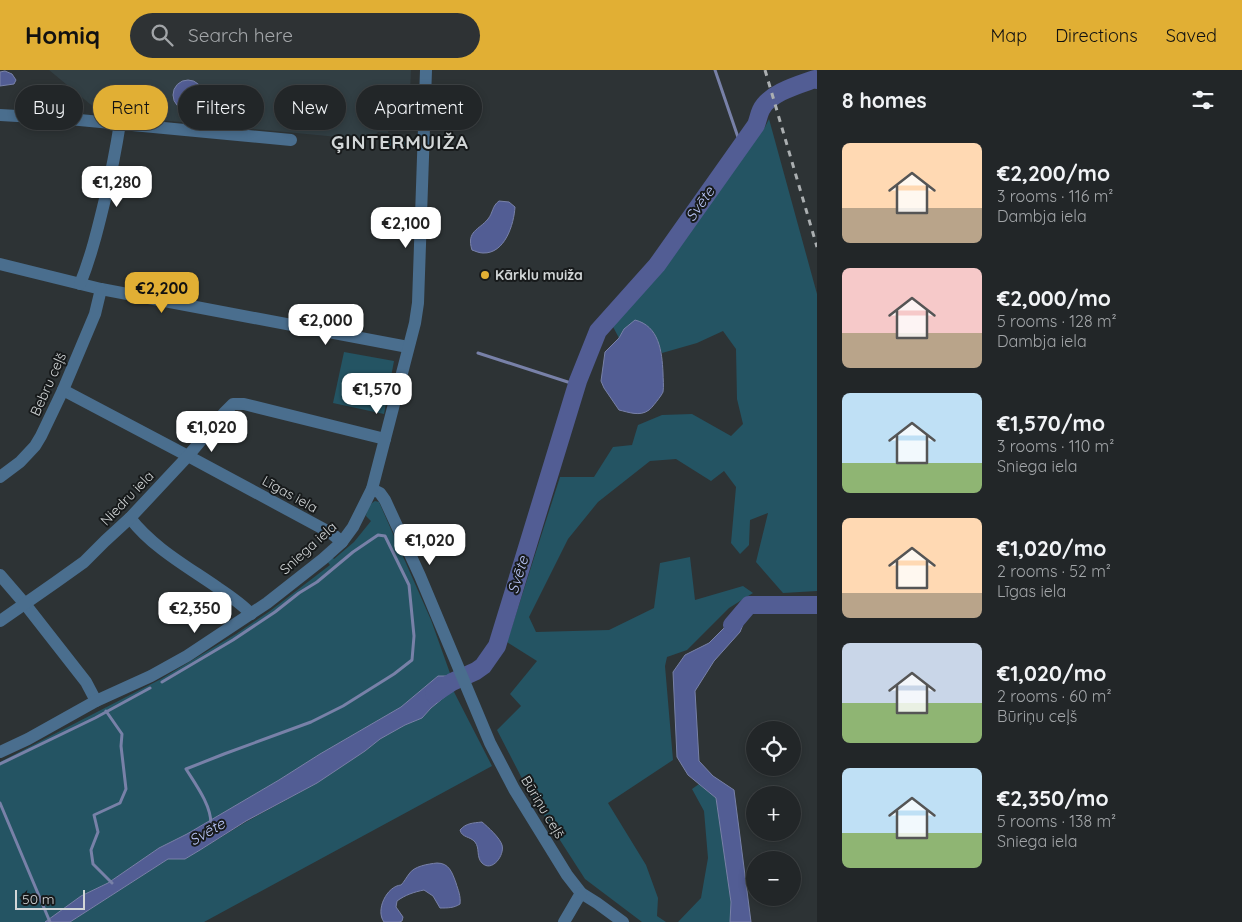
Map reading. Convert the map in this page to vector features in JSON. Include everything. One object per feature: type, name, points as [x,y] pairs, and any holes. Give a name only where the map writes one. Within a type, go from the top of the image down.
[{"type":"street","name":"Sniega iela","points":[[0,752],[28,739],[96,701],[151,676],[187,656],[287,588],[342,542],[353,527],[372,489],[415,323],[418,303],[426,70]]},
{"type":"street","points":[[0,115],[42,116],[93,121]]},
{"type":"street","points":[[168,129],[290,140]]},
{"type":"street","points":[[80,284],[88,265],[101,216],[119,130]]},
{"type":"street","points":[[0,264],[101,289],[408,347]]},
{"type":"street","name":"Bebru ceļš","points":[[0,477],[20,462],[35,446],[41,436],[95,314],[101,289]]},
{"type":"street","name":"Līgas iela","points":[[63,390],[331,533],[342,542]]},
{"type":"street","name":"Niedru iela","points":[[0,621],[84,562],[130,518],[233,404],[244,404],[385,439]]},
{"type":"street","name":"Būriņu ceļš","points":[[372,489],[380,493],[385,500],[423,584],[490,743],[514,789],[562,867],[581,893],[623,922]]},
{"type":"street","points":[[130,518],[140,531],[160,547],[239,602],[251,614]]},
{"type":"street","points":[[0,575],[86,682],[96,701]]},
{"type":"street","points":[[564,922],[581,893]]},
{"type":"shaded area","points":[[49,70],[411,70],[410,85],[356,85],[356,130],[388,130],[388,133],[378,132],[369,140],[264,130],[264,85],[178,85],[178,122],[168,121],[168,85],[93,85],[93,107],[83,98],[83,85],[67,85]]},
{"type":"shaded area","points":[[769,119],[817,294],[817,591],[783,593],[756,562],[768,513],[750,520],[749,545],[740,554],[731,543],[736,487],[724,471],[711,481],[676,459],[650,461],[598,502],[568,539],[529,617],[536,632],[609,630],[654,608],[660,563],[690,557],[695,600],[743,586],[753,593],[729,608],[687,650],[667,657],[665,666],[673,760],[608,803],[646,865],[658,898],[657,916],[666,922],[642,922],[585,879],[529,792],[497,730],[521,706],[510,694],[537,661],[507,642],[560,477],[594,477],[613,447],[632,445],[638,425],[662,415],[692,414],[731,436],[743,424],[737,399],[736,349],[723,331],[697,343],[662,353],[654,333],[624,329],[619,338],[612,325],[638,296],[765,127]]},
{"type":"shaded area","points":[[395,136],[408,140],[411,148],[385,145],[389,139]]},
{"type":"shaded area","points":[[344,352],[394,361],[384,414],[333,403]]},
{"type":"shaded area","points":[[375,501],[379,502],[431,620],[451,676],[438,676],[401,707],[187,834],[159,848],[108,883],[81,896],[45,922],[0,922],[0,762],[161,679],[236,634],[270,611],[330,565],[327,561],[332,557],[334,559],[354,542],[371,521],[366,514],[370,505]]},
{"type":"shaded area","points":[[453,690],[492,766],[204,922],[70,922],[168,859],[185,859],[246,822],[317,783],[380,739],[422,718]]},
{"type":"shaded area","points":[[699,784],[716,798],[731,902],[730,922],[678,922],[701,898],[708,858],[704,811],[692,789]]},
{"type":"water","points":[[5,71],[12,74],[16,80],[14,84],[0,86],[0,72]]},
{"type":"water","points":[[188,80],[198,85],[178,85]]},
{"type":"water","points":[[178,85],[178,105],[173,95]]},
{"type":"water","points":[[499,201],[509,202],[515,207],[513,222],[507,237],[497,249],[491,252],[482,253],[472,250],[472,235],[488,219]]},
{"type":"water","points":[[635,320],[649,328],[658,341],[662,356],[663,382],[663,392],[654,405],[645,412],[638,414],[619,410],[601,381],[605,352],[619,338],[624,329]]},
{"type":"water","points":[[750,607],[740,632],[714,661],[695,691],[699,761],[713,776],[734,790],[746,883],[746,906],[749,906],[751,922],[730,922],[731,902],[716,798],[688,775],[677,757],[673,672],[685,655],[709,643],[744,608]]},
{"type":"water","points":[[438,676],[451,676],[455,685],[453,690],[422,718],[380,739],[317,783],[246,821],[185,859],[168,859],[70,922],[45,922],[81,896],[108,883],[159,848],[187,834],[401,707]]},
{"type":"water","points":[[482,822],[502,845],[500,858],[490,866],[482,863],[475,842],[462,834],[460,830],[467,825]]},
{"type":"water","points":[[437,863],[447,866],[451,872],[459,893],[460,904],[448,908],[440,908],[433,896],[424,890],[406,895],[397,901],[396,907],[403,917],[402,921],[384,922],[381,911],[387,894],[396,886],[401,885],[414,869]]},
{"type":"waterway","points":[[715,70],[741,146]]},
{"type":"waterway","name":"Svēte","points":[[434,694],[483,666],[497,646],[578,381],[598,331],[657,265],[756,125],[765,104],[785,90],[815,79],[817,80]]},
{"type":"waterway","points":[[478,353],[577,385]]},
{"type":"waterway","points":[[162,682],[233,640],[275,612],[378,535],[385,536],[409,585],[414,636],[412,660],[394,674],[343,706],[311,722],[186,769],[206,802],[211,824]]},
{"type":"waterway","name":"Svēte","points":[[732,625],[749,605],[817,605]]},
{"type":"waterway","points":[[0,764],[95,718],[150,688]]},
{"type":"waterway","points":[[106,711],[122,734],[121,746],[126,789],[120,803],[94,815],[98,832],[91,850],[93,864],[112,883]]},
{"type":"waterway","points":[[0,803],[50,922]]},
{"type":"railway","points":[[765,70],[817,247]]},
{"type":"place","name":"Kārklu muiža","points":[[485,275]]},
{"type":"district","name":"ĢINTERMUIŽA","points":[[400,142]]}]
